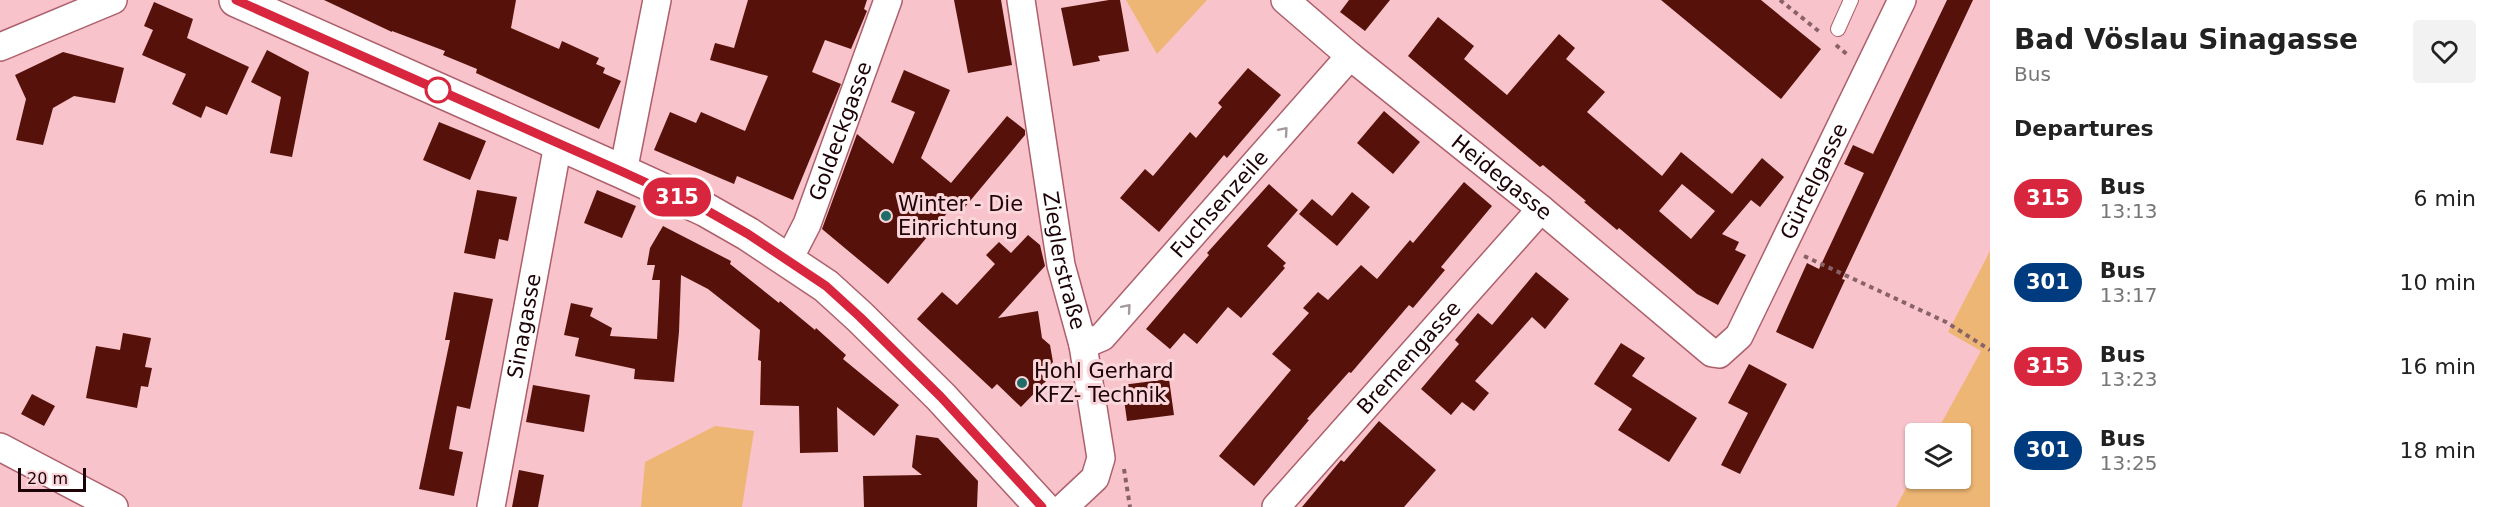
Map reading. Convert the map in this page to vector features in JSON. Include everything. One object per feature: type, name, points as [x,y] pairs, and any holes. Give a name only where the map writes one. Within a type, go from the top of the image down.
[{"type":"street","points":[[0,47],[113,0]]},
{"type":"street","points":[[236,0],[623,172],[706,210],[748,234],[826,286],[860,317],[941,397],[1042,507]]},
{"type":"street","points":[[623,172],[657,0]]},
{"type":"street","name":"Goldeckgasse","points":[[789,260],[807,224],[888,0]]},
{"type":"street","name":"Zieglerstraße","points":[[1021,0],[1061,265],[1083,345],[1101,458],[1095,478],[1064,507]]},
{"type":"street","name":"Gürtelgasse","points":[[1719,354],[1739,336],[1902,0]]},
{"type":"street","name":"Heidegasse","points":[[1295,3],[1350,56],[1541,209],[1712,353],[1719,354]]},
{"type":"street","name":"Fuchsenzeile","points":[[1083,345],[1102,337],[1350,56]]},
{"type":"street","name":"Sinagasse","points":[[491,507],[558,144]]},
{"type":"street","name":"Bremengasse","points":[[1276,507],[1541,209]]},
{"type":"street","points":[[0,447],[114,507]]},
{"type":"lane","points":[[1838,29],[1851,0]]},
{"type":"path","points":[[1784,247],[1946,322],[1990,350]]},
{"type":"shaded area","points":[[1126,0],[1207,0],[1157,54]]},
{"type":"shaded area","points":[[1990,251],[1990,507],[1896,507],[1906,489],[1971,489],[1971,423],[1941,423],[1981,351],[1948,332]]},
{"type":"shaded area","points":[[715,426],[754,431],[742,507],[641,507],[645,462]]},
{"type":"building","points":[[324,0],[516,0],[511,28],[559,49],[562,41],[599,58],[596,64],[605,68],[603,73],[621,81],[599,129],[476,73],[477,69],[443,55],[445,51],[392,32]]},
{"type":"building","points":[[748,0],[867,0],[864,9],[867,11],[851,49],[825,40],[812,72],[841,84],[793,200],[737,176],[734,184],[654,150],[670,112],[696,123],[701,112],[745,131],[768,76],[710,60],[715,43],[734,48]]},
{"type":"building","points":[[954,0],[1001,0],[1012,65],[968,73]]},
{"type":"building","points":[[1120,0],[1129,51],[1098,56],[1100,61],[1073,66],[1061,8]]},
{"type":"building","points":[[1349,0],[1390,0],[1365,31],[1340,12]]},
{"type":"building","points":[[1661,0],[1761,0],[1821,49],[1781,99]]},
{"type":"building","points":[[1947,0],[1973,0],[1842,279],[1845,280],[1813,349],[1776,332],[1807,263],[1819,269],[1864,173],[1844,164],[1853,145],[1873,154]]},
{"type":"building","points":[[154,2],[193,19],[187,38],[249,67],[227,115],[206,106],[201,118],[172,104],[186,74],[142,55],[153,30],[144,26]]},
{"type":"building","points":[[1438,17],[1474,46],[1464,59],[1507,95],[1559,34],[1575,48],[1566,59],[1605,92],[1587,112],[1662,176],[1681,152],[1732,194],[1762,158],[1784,177],[1760,207],[1751,200],[1722,234],[1739,242],[1735,250],[1746,255],[1718,305],[1697,294],[1619,228],[1617,230],[1543,165],[1540,167],[1408,56]],"holes":[[[1682,184],[1715,211],[1691,239],[1659,211]]]},
{"type":"building","points":[[267,50],[309,72],[292,157],[270,153],[281,97],[251,82]]},
{"type":"building","points":[[63,52],[124,68],[115,103],[74,96],[53,108],[43,145],[16,140],[26,99],[15,75]]},
{"type":"building","points":[[1248,68],[1281,95],[1227,158],[1224,155],[1159,232],[1120,198],[1145,169],[1153,176],[1190,132],[1196,138],[1222,107],[1218,103]]},
{"type":"building","name":"Winter - Die Einrichtung","points":[[904,70],[950,90],[921,158],[951,183],[1007,116],[1025,130],[1025,135],[965,207],[958,200],[888,284],[822,229],[857,134],[893,164],[915,112],[891,102]]},
{"type":"building","points":[[1384,111],[1420,142],[1393,174],[1357,143]]},
{"type":"building","points":[[439,122],[486,141],[470,180],[423,160]]},
{"type":"building","points":[[1464,182],[1492,206],[1441,267],[1445,270],[1413,308],[1409,305],[1351,373],[1349,372],[1307,419],[1309,420],[1254,486],[1219,456],[1291,370],[1272,354],[1309,313],[1303,308],[1318,292],[1328,300],[1361,265],[1377,279],[1410,240],[1413,243]]},
{"type":"building","points":[[1269,184],[1298,210],[1267,246],[1286,263],[1283,266],[1285,268],[1241,318],[1228,307],[1197,344],[1184,333],[1170,349],[1146,329],[1209,255],[1207,253]]},
{"type":"building","points":[[477,190],[517,197],[508,241],[499,239],[495,259],[464,253]]},
{"type":"building","points":[[597,190],[636,206],[622,238],[584,223]]},
{"type":"building","points":[[1352,192],[1370,207],[1337,246],[1299,214],[1312,199],[1332,216]]},
{"type":"building","points":[[663,226],[731,261],[730,264],[779,303],[780,301],[815,330],[816,328],[846,355],[843,359],[899,405],[874,436],[837,407],[838,452],[800,453],[799,406],[760,405],[761,361],[758,360],[760,330],[708,289],[681,275],[674,382],[634,379],[635,369],[575,356],[579,338],[564,335],[571,303],[593,308],[590,316],[612,328],[610,336],[657,339],[660,280],[652,280],[655,265],[647,265],[650,248]]},
{"type":"building","points":[[1028,235],[1040,245],[1045,266],[998,318],[1038,311],[1042,338],[1050,345],[1053,362],[1041,374],[1047,380],[1021,407],[997,384],[992,389],[917,319],[942,292],[957,305],[995,264],[986,255],[999,242],[1011,253]]},
{"type":"building","points":[[1536,272],[1569,299],[1545,329],[1532,317],[1475,381],[1489,393],[1474,411],[1462,402],[1451,415],[1421,389],[1459,344],[1455,340],[1478,313],[1492,325]]},
{"type":"building","points":[[454,292],[493,299],[470,409],[457,406],[449,449],[463,452],[454,496],[419,489],[450,340],[445,340]]},
{"type":"building","points":[[123,333],[151,338],[145,367],[152,368],[148,387],[141,386],[137,408],[86,398],[96,346],[120,350]]},
{"type":"building","points":[[1621,343],[1645,358],[1632,376],[1697,418],[1669,462],[1618,430],[1632,409],[1594,384]]},
{"type":"building","points":[[1749,364],[1787,384],[1740,474],[1721,465],[1748,413],[1728,403]]},
{"type":"building","points":[[1169,379],[1174,415],[1127,421],[1122,385]]},
{"type":"building","points":[[533,385],[590,395],[584,432],[526,422]]},
{"type":"building","points":[[32,394],[55,406],[44,426],[21,414]]},
{"type":"building","points":[[1379,421],[1436,470],[1404,507],[1302,507],[1341,460],[1344,462]]},
{"type":"building","points":[[916,435],[938,438],[978,481],[977,507],[864,507],[863,476],[922,475],[912,467]]},
{"type":"building","points":[[519,470],[544,475],[538,507],[512,507]]},
{"type":"bus line","name":"315","points":[[236,0],[623,172],[706,210],[748,234],[826,286],[860,317],[941,397],[1042,507]]},
{"type":"place","name":"Winter - Die Einrichtung","points":[[886,216]]},
{"type":"place","name":"Hohl Gerhard KFZ- Technik","points":[[1022,383]]}]
